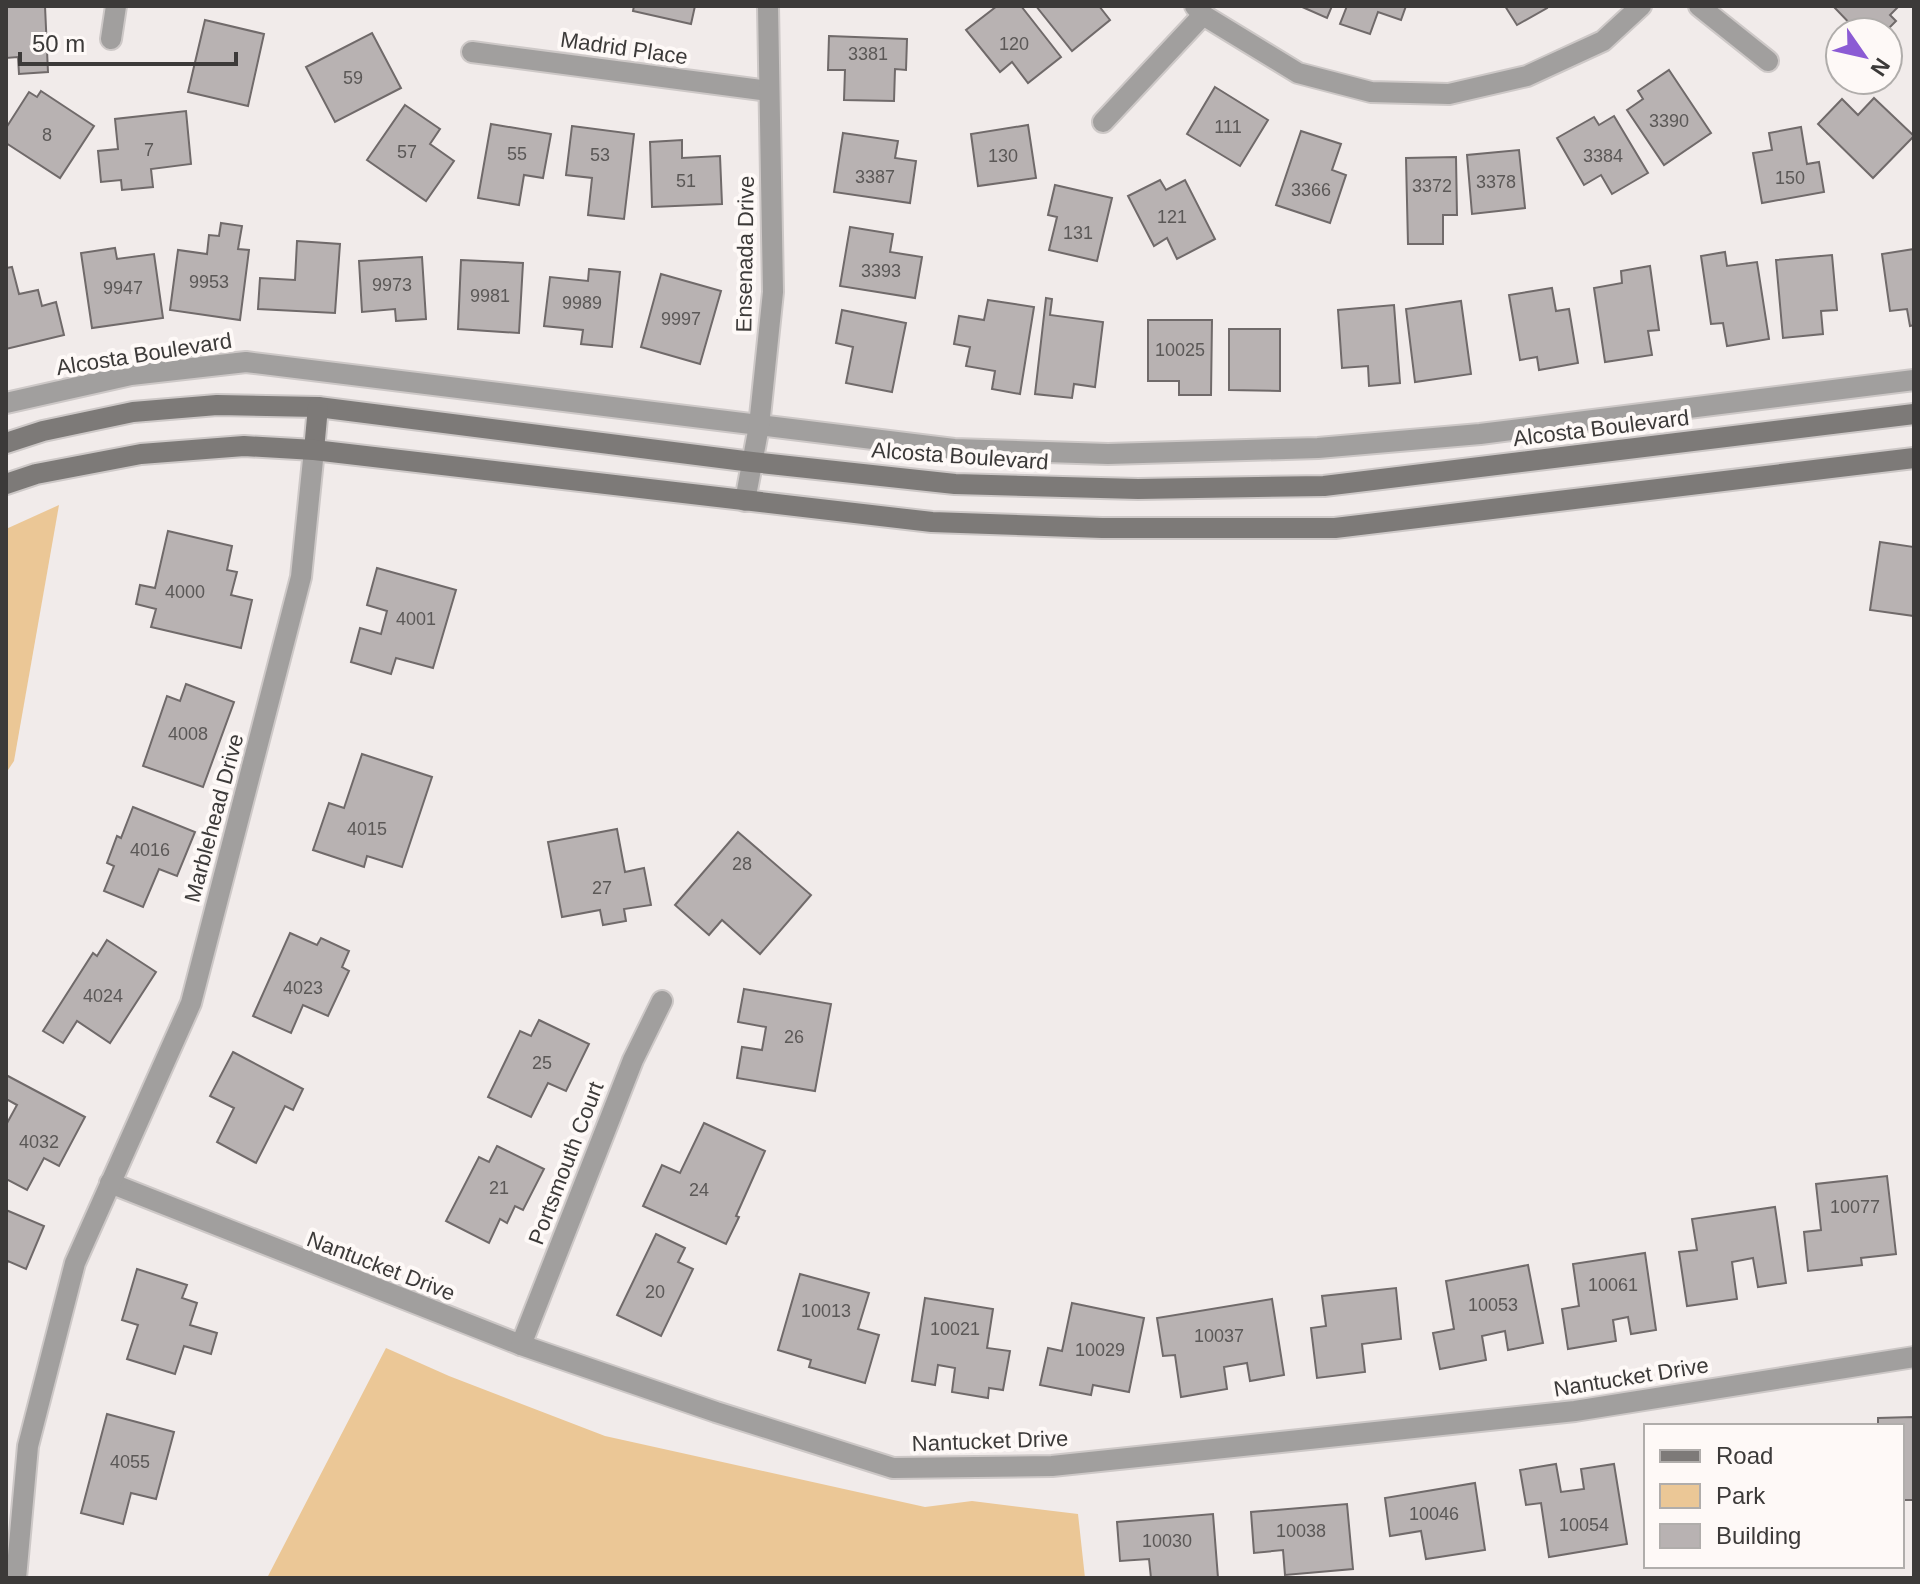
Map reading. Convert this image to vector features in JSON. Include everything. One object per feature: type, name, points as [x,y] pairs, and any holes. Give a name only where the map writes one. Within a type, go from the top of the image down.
[{"type":"main road","name":"Alcosta Boulevard","points":[[6,443],[43,431],[133,412],[217,405],[318,407],[752,462],[955,484],[1138,489],[1324,486],[1914,414]]},
{"type":"main road","points":[[314,450],[318,407]]},
{"type":"main road","points":[[6,484],[36,474],[141,454],[244,446],[314,450],[932,522],[1102,528],[1335,528],[1914,458]]},
{"type":"street","points":[[111,39],[116,6]]},
{"type":"street","name":"Ensenada Drive","points":[[745,501],[759,426],[773,292],[768,6]]},
{"type":"street","points":[[1103,122],[1199,11],[1298,73],[1371,92],[1449,94],[1527,76],[1603,41],[1641,6]]},
{"type":"street","points":[[1699,6],[1768,61]]},
{"type":"street","name":"Madrid Place","points":[[472,52],[769,91]]},
{"type":"street","name":"Alcosta Boulevard","points":[[6,403],[131,375],[246,362],[954,449],[1108,454],[1303,448],[1480,434],[1914,380]]},
{"type":"street","name":"Marblehead Drive","points":[[16,1578],[28,1446],[75,1263],[191,1003],[301,577],[314,450]]},
{"type":"street","name":"Portsmouth Court","points":[[521,1345],[633,1060],[662,1001]]},
{"type":"street","name":"Nantucket Drive","points":[[110,1183],[521,1345],[893,1468],[1052,1466],[1559,1413],[1914,1357]]},
{"type":"green space","points":[[59,505],[14,761],[6,773],[6,529]]},
{"type":"green space","points":[[386,1348],[449,1376],[605,1436],[925,1507],[972,1501],[1078,1514],[1085,1578],[267,1578]]},
{"type":"building","points":[[6,6],[45,6],[48,72],[19,74],[18,57],[6,58]]},
{"type":"building","points":[[634,6],[695,6],[691,24],[633,11]]},
{"type":"building","points":[[997,6],[1021,6],[1061,57],[1028,83],[1012,62],[1000,72],[966,30]]},
{"type":"building","points":[[1036,6],[1099,6],[1110,20],[1072,51]]},
{"type":"building","points":[[1300,6],[1332,6],[1327,18]]},
{"type":"building","points":[[1347,6],[1406,6],[1401,20],[1378,12],[1370,34],[1340,24]]},
{"type":"building","points":[[1505,6],[1546,6],[1547,8],[1517,25]]},
{"type":"building","points":[[1833,6],[1899,6],[1891,16],[1843,16]]},
{"type":"building","points":[[205,20],[264,34],[248,106],[188,92]]},
{"type":"building","points":[[372,33],[401,88],[335,122],[306,67]]},
{"type":"building","points":[[829,36],[907,39],[906,70],[895,69],[894,101],[844,100],[845,70],[828,70]]},
{"type":"building","points":[[1669,70],[1711,133],[1664,165],[1627,110],[1643,99],[1638,91]]},
{"type":"building","points":[[1215,87],[1268,120],[1240,166],[1187,134]]},
{"type":"building","points":[[41,91],[94,126],[60,178],[6,143],[6,128],[29,92],[37,97]]},
{"type":"building","points":[[1874,98],[1914,136],[1873,178],[1818,124],[1842,99],[1858,115]]},
{"type":"building","points":[[405,105],[440,129],[430,144],[454,161],[426,201],[367,160]]},
{"type":"building","points":[[186,111],[191,164],[151,169],[153,187],[122,190],[121,180],[101,182],[98,151],[118,149],[115,119]]},
{"type":"building","points":[[1614,116],[1648,173],[1612,194],[1601,175],[1584,185],[1557,138],[1594,117],[1599,125]]},
{"type":"building","points":[[491,124],[551,134],[543,178],[524,175],[519,205],[478,198]]},
{"type":"building","points":[[1028,125],[1036,178],[978,186],[971,134]]},
{"type":"building","points":[[572,126],[634,134],[624,219],[588,215],[592,178],[566,175]]},
{"type":"building","points":[[1801,127],[1807,164],[1819,162],[1824,192],[1762,203],[1753,153],[1772,150],[1769,133]]},
{"type":"building","points":[[1301,131],[1341,144],[1332,170],[1346,175],[1330,223],[1276,205]]},
{"type":"building","points":[[843,133],[898,141],[895,158],[916,161],[910,203],[834,192]]},
{"type":"building","points":[[682,140],[682,158],[720,156],[722,204],[652,207],[650,142]]},
{"type":"building","points":[[1519,150],[1525,208],[1472,214],[1467,155]]},
{"type":"building","points":[[1456,157],[1457,215],[1443,215],[1443,244],[1408,244],[1406,158]]},
{"type":"building","points":[[1160,180],[1166,190],[1185,180],[1215,239],[1177,259],[1167,238],[1154,246],[1128,196]]},
{"type":"building","points":[[1055,185],[1112,198],[1097,261],[1049,250],[1057,217],[1048,215]]},
{"type":"building","points":[[221,223],[242,226],[238,249],[249,250],[240,320],[170,310],[178,250],[207,254],[209,235],[219,236]]},
{"type":"building","points":[[850,227],[893,234],[890,252],[922,257],[915,298],[840,286]]},
{"type":"building","points":[[297,241],[340,244],[335,313],[258,309],[260,278],[295,280]]},
{"type":"building","points":[[115,248],[117,259],[154,254],[163,318],[92,328],[81,253]]},
{"type":"building","points":[[1914,249],[1914,325],[1910,326],[1907,309],[1890,311],[1882,254]]},
{"type":"building","points":[[1725,252],[1727,266],[1757,262],[1769,339],[1727,346],[1723,323],[1711,324],[1701,256]]},
{"type":"building","points":[[1832,255],[1837,310],[1821,311],[1823,334],[1783,338],[1776,260]]},
{"type":"building","points":[[422,257],[426,319],[396,321],[395,309],[362,312],[359,261]]},
{"type":"building","points":[[461,260],[523,263],[519,333],[458,329]]},
{"type":"building","points":[[1650,266],[1659,330],[1648,331],[1652,355],[1605,362],[1594,288],[1622,283],[1621,271]]},
{"type":"building","points":[[12,267],[19,294],[38,290],[42,306],[56,302],[64,335],[6,349],[6,268]]},
{"type":"building","points":[[589,269],[620,272],[612,347],[581,344],[583,330],[544,326],[550,277],[588,281]]},
{"type":"building","points":[[661,274],[721,291],[700,364],[641,347]]},
{"type":"building","points":[[1552,288],[1556,311],[1569,309],[1578,363],[1539,370],[1537,357],[1520,360],[1509,295]]},
{"type":"building","points":[[1046,298],[1052,299],[1050,315],[1103,322],[1095,387],[1074,384],[1072,398],[1035,394]]},
{"type":"building","points":[[988,300],[1034,307],[1020,394],[992,389],[995,371],[966,366],[970,347],[954,344],[959,316],[984,320]]},
{"type":"building","points":[[1461,301],[1471,374],[1415,382],[1406,309]]},
{"type":"building","points":[[1394,305],[1400,383],[1369,386],[1368,366],[1342,368],[1338,310]]},
{"type":"building","points":[[842,310],[906,323],[892,392],[846,383],[853,347],[836,343]]},
{"type":"building","points":[[1148,320],[1212,320],[1211,395],[1179,395],[1179,381],[1148,381]]},
{"type":"building","points":[[1229,329],[1280,329],[1280,391],[1229,390]]},
{"type":"building","points":[[168,531],[232,546],[227,570],[237,572],[231,595],[252,600],[241,648],[151,627],[156,609],[136,604],[140,585],[155,588]]},
{"type":"building","points":[[1880,542],[1914,547],[1914,616],[1870,610]]},
{"type":"building","points":[[377,568],[456,590],[433,668],[396,658],[391,674],[351,662],[360,628],[381,634],[387,611],[367,605]]},
{"type":"building","points":[[186,684],[234,702],[203,787],[143,766],[167,696],[180,701]]},
{"type":"building","points":[[362,754],[432,777],[402,867],[367,856],[364,867],[313,850],[329,803],[344,808]]},
{"type":"building","points":[[133,807],[195,832],[177,876],[159,869],[143,907],[104,891],[114,866],[107,863]]},
{"type":"building","points":[[617,829],[625,872],[644,868],[651,905],[624,909],[626,921],[603,925],[600,910],[562,917],[548,842]]},
{"type":"building","points":[[738,832],[811,895],[760,954],[722,920],[709,935],[675,905]]},
{"type":"building","points":[[290,933],[317,945],[321,938],[349,951],[342,967],[349,971],[328,1016],[303,1005],[291,1033],[253,1016]]},
{"type":"building","points":[[107,940],[156,972],[110,1043],[77,1021],[63,1043],[43,1031],[93,953],[97,956]]},
{"type":"building","points":[[744,989],[831,1004],[815,1091],[737,1078],[742,1047],[762,1050],[766,1027],[738,1022]]},
{"type":"building","points":[[539,1020],[589,1044],[566,1091],[548,1083],[531,1117],[488,1097],[520,1031],[531,1036]]},
{"type":"building","points":[[233,1052],[303,1089],[293,1110],[285,1106],[256,1163],[217,1142],[234,1108],[210,1096]]},
{"type":"building","points":[[6,1075],[85,1117],[59,1166],[44,1158],[27,1190],[6,1179],[6,1125],[17,1105],[6,1099]]},
{"type":"building","points":[[704,1123],[765,1151],[726,1244],[643,1206],[662,1165],[680,1173]]},
{"type":"building","points":[[497,1146],[544,1169],[523,1210],[515,1206],[507,1223],[500,1219],[489,1243],[446,1221],[479,1157],[489,1162]]},
{"type":"building","points":[[1887,1176],[1896,1254],[1861,1258],[1862,1265],[1808,1271],[1804,1232],[1821,1230],[1816,1184]]},
{"type":"building","points":[[1775,1207],[1786,1283],[1758,1287],[1753,1258],[1732,1262],[1737,1299],[1687,1306],[1679,1252],[1697,1250],[1692,1219]]},
{"type":"building","points":[[6,1210],[44,1226],[26,1269],[8,1261],[6,1266]]},
{"type":"building","points":[[656,1234],[685,1248],[678,1262],[693,1269],[661,1336],[617,1315]]},
{"type":"building","points":[[1645,1253],[1656,1330],[1631,1334],[1628,1317],[1613,1320],[1616,1341],[1568,1349],[1562,1309],[1579,1306],[1573,1264]]},
{"type":"building","points":[[1528,1265],[1543,1343],[1508,1350],[1505,1331],[1482,1336],[1486,1360],[1440,1369],[1433,1333],[1454,1329],[1446,1281]]},
{"type":"building","points":[[137,1269],[187,1285],[182,1298],[197,1303],[190,1325],[217,1333],[211,1354],[184,1346],[175,1374],[127,1359],[138,1325],[122,1320]]},
{"type":"building","points":[[800,1274],[869,1293],[858,1329],[879,1335],[865,1383],[809,1367],[811,1360],[778,1350]]},
{"type":"building","points":[[1396,1288],[1401,1339],[1362,1344],[1365,1372],[1317,1378],[1311,1328],[1326,1326],[1322,1296]]},
{"type":"building","points":[[925,1298],[993,1309],[987,1348],[1010,1351],[1003,1390],[989,1388],[988,1398],[952,1392],[955,1368],[938,1365],[935,1385],[912,1381]]},
{"type":"building","points":[[1272,1299],[1284,1375],[1250,1381],[1247,1363],[1224,1367],[1227,1389],[1181,1397],[1175,1355],[1163,1356],[1157,1318]]},
{"type":"building","points":[[1072,1303],[1144,1318],[1129,1392],[1093,1385],[1091,1395],[1040,1385],[1048,1348],[1062,1351]]},
{"type":"building","points":[[107,1414],[174,1432],[156,1499],[131,1493],[123,1524],[81,1513]]},
{"type":"building","points":[[1913,1417],[1914,1500],[1904,1500],[1904,1424],[1878,1424],[1878,1418]]},
{"type":"building","points":[[1556,1464],[1561,1492],[1584,1489],[1581,1469],[1614,1464],[1627,1544],[1549,1557],[1541,1503],[1526,1505],[1520,1470]]},
{"type":"building","points":[[1475,1483],[1485,1550],[1426,1559],[1421,1531],[1390,1536],[1385,1498]]},
{"type":"building","points":[[1347,1504],[1353,1569],[1285,1575],[1283,1550],[1254,1553],[1251,1512]]},
{"type":"building","points":[[1213,1514],[1218,1578],[1151,1578],[1149,1559],[1120,1561],[1117,1522]]}]
